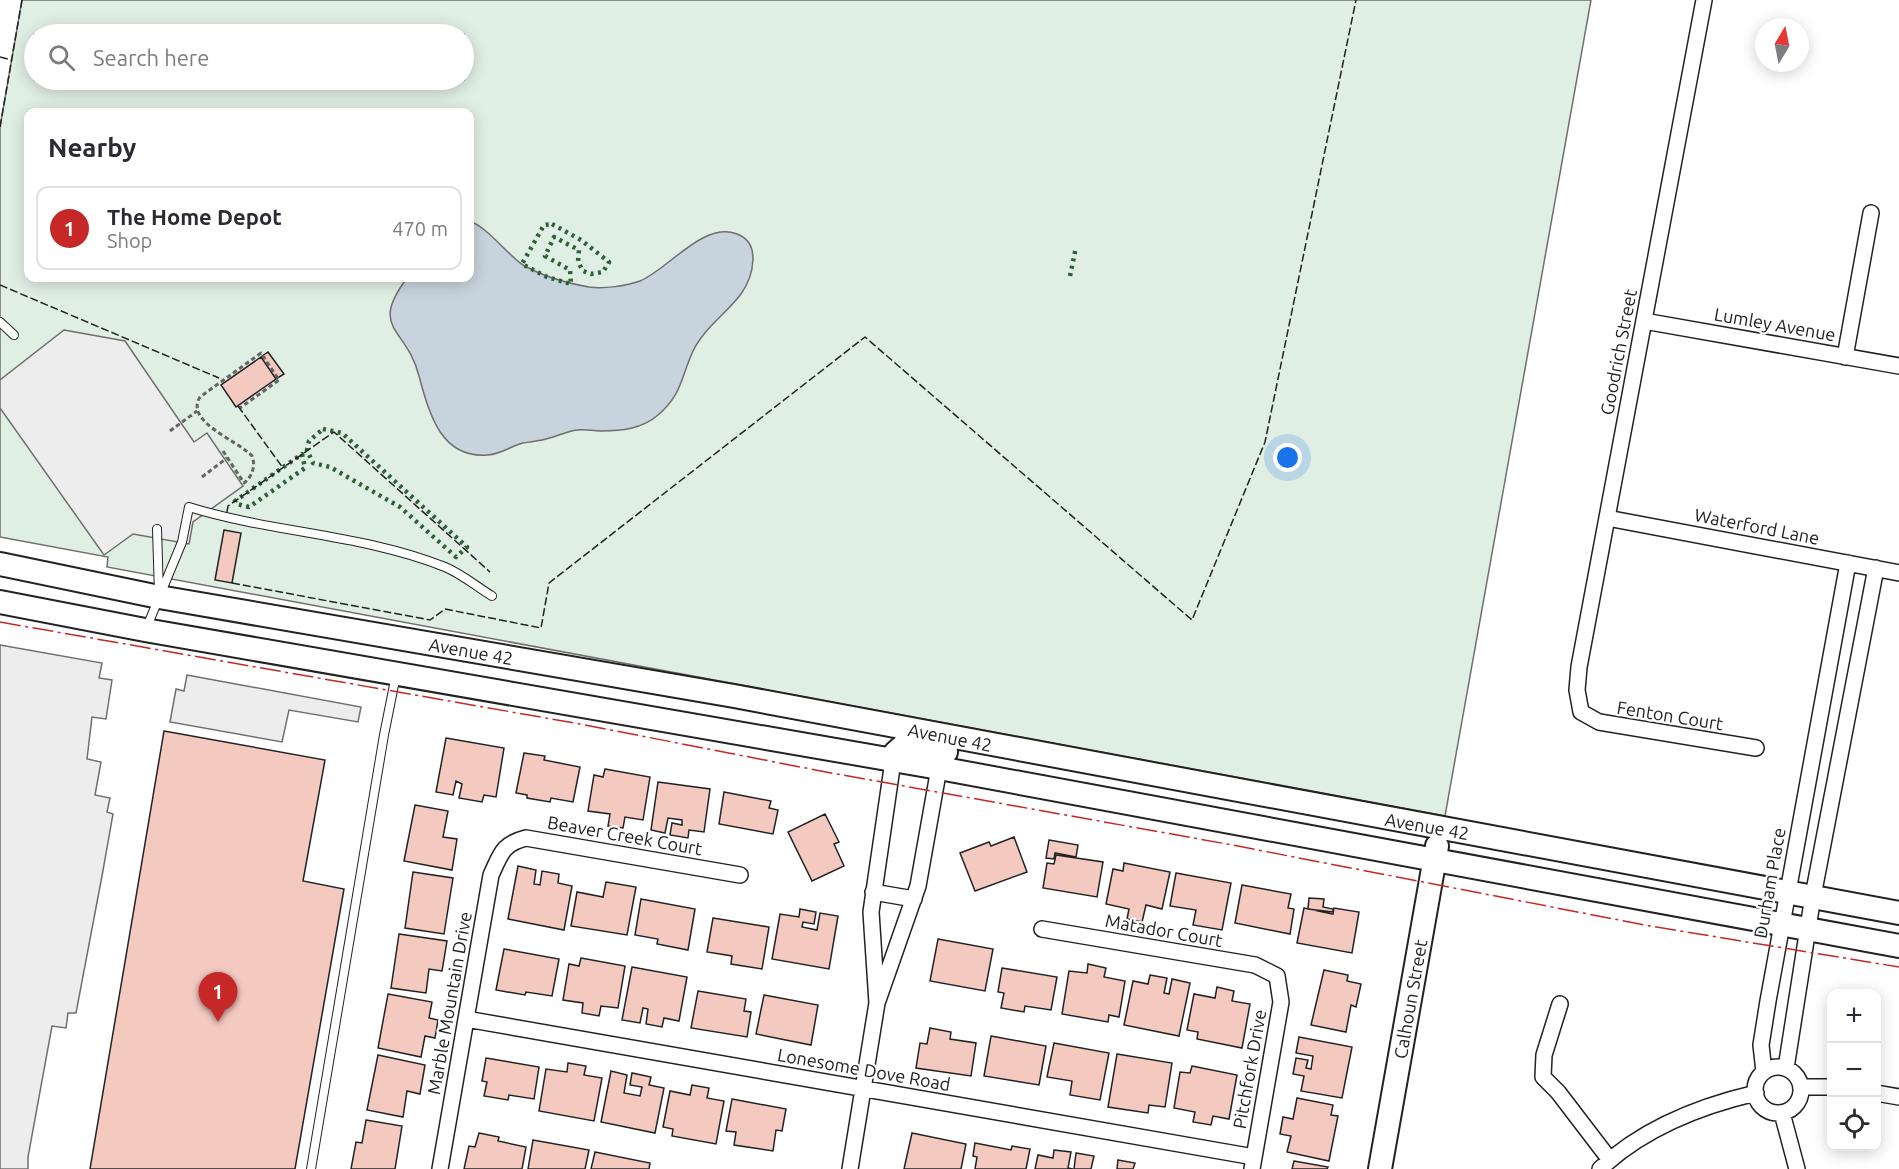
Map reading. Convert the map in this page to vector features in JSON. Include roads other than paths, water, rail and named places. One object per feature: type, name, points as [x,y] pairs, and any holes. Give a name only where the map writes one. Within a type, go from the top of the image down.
[{"type":"street","name":"Goodrich Street","points":[[1581,712],[1577,690],[1579,668],[1704,0]]},
{"type":"street","points":[[1845,357],[1871,213]]},
{"type":"street","name":"Lumley Avenue","points":[[1644,321],[1899,366]]},
{"type":"street","name":"Waterford Lane","points":[[1607,518],[1899,573]]},
{"type":"street","name":"Durham Place","points":[[1764,1072],[1761,1045],[1768,1001],[1848,563]]},
{"type":"street","name":"Avenue 42","points":[[0,564],[159,597],[734,696],[1899,913]]},
{"type":"street","points":[[1786,1068],[1813,896],[1876,568]]},
{"type":"street","name":"Avenue 42","points":[[0,602],[145,630],[939,768],[1899,946]]},
{"type":"street","name":"Fenton Court","points":[[1581,712],[1599,722],[1615,726],[1756,748]]},
{"type":"street","points":[[877,1003],[871,912],[895,753],[904,745],[1030,768],[1083,762]]},
{"type":"street","points":[[850,1169],[877,1003],[918,886],[939,768]]},
{"type":"street","points":[[1809,771],[1836,776]]},
{"type":"street","name":"Calhoun Street","points":[[1380,1169],[1441,829]]},
{"type":"street","name":"Beaver Creek Court","points":[[505,847],[516,840],[526,838],[740,875]]},
{"type":"street","name":"Marble Mountain Drive","points":[[440,1169],[491,875],[505,847]]},
{"type":"street","points":[[873,892],[914,899]]},
{"type":"street","name":"Matador Court","points":[[1042,929],[1255,965],[1276,976]]},
{"type":"street","name":"Pitchfork Drive","points":[[1253,1163],[1281,1002],[1276,976]]},
{"type":"street","points":[[1768,1001],[1795,1005]]},
{"type":"street","points":[[1560,1004],[1544,1055],[1543,1077],[1558,1092],[1605,1164],[1652,1131],[1708,1106],[1755,1093]]},
{"type":"street","name":"Lonesome Dove Road","points":[[466,1019],[864,1089],[1253,1163]]},
{"type":"street","points":[[1774,1068],[1786,1068],[1796,1076],[1801,1087],[1799,1101],[1788,1111],[1782,1113],[1767,1110],[1757,1100],[1755,1093],[1759,1078],[1764,1072],[1774,1068]]},
{"type":"street","points":[[1801,1087],[1827,1087]]},
{"type":"street","points":[[1881,1094],[1899,1097]]},
{"type":"street","points":[[1782,1113],[1797,1169]]},
{"type":"lane","points":[[0,322],[14,335]]},
{"type":"lane","points":[[145,630],[182,542],[189,507],[226,519],[381,546],[447,567],[492,596]]},
{"type":"lane","points":[[157,529],[159,597]]},
{"type":"lane","points":[[311,1169],[396,674]]},
{"type":"place","name":"The Home Depot","points":[[218,1022]]}]
